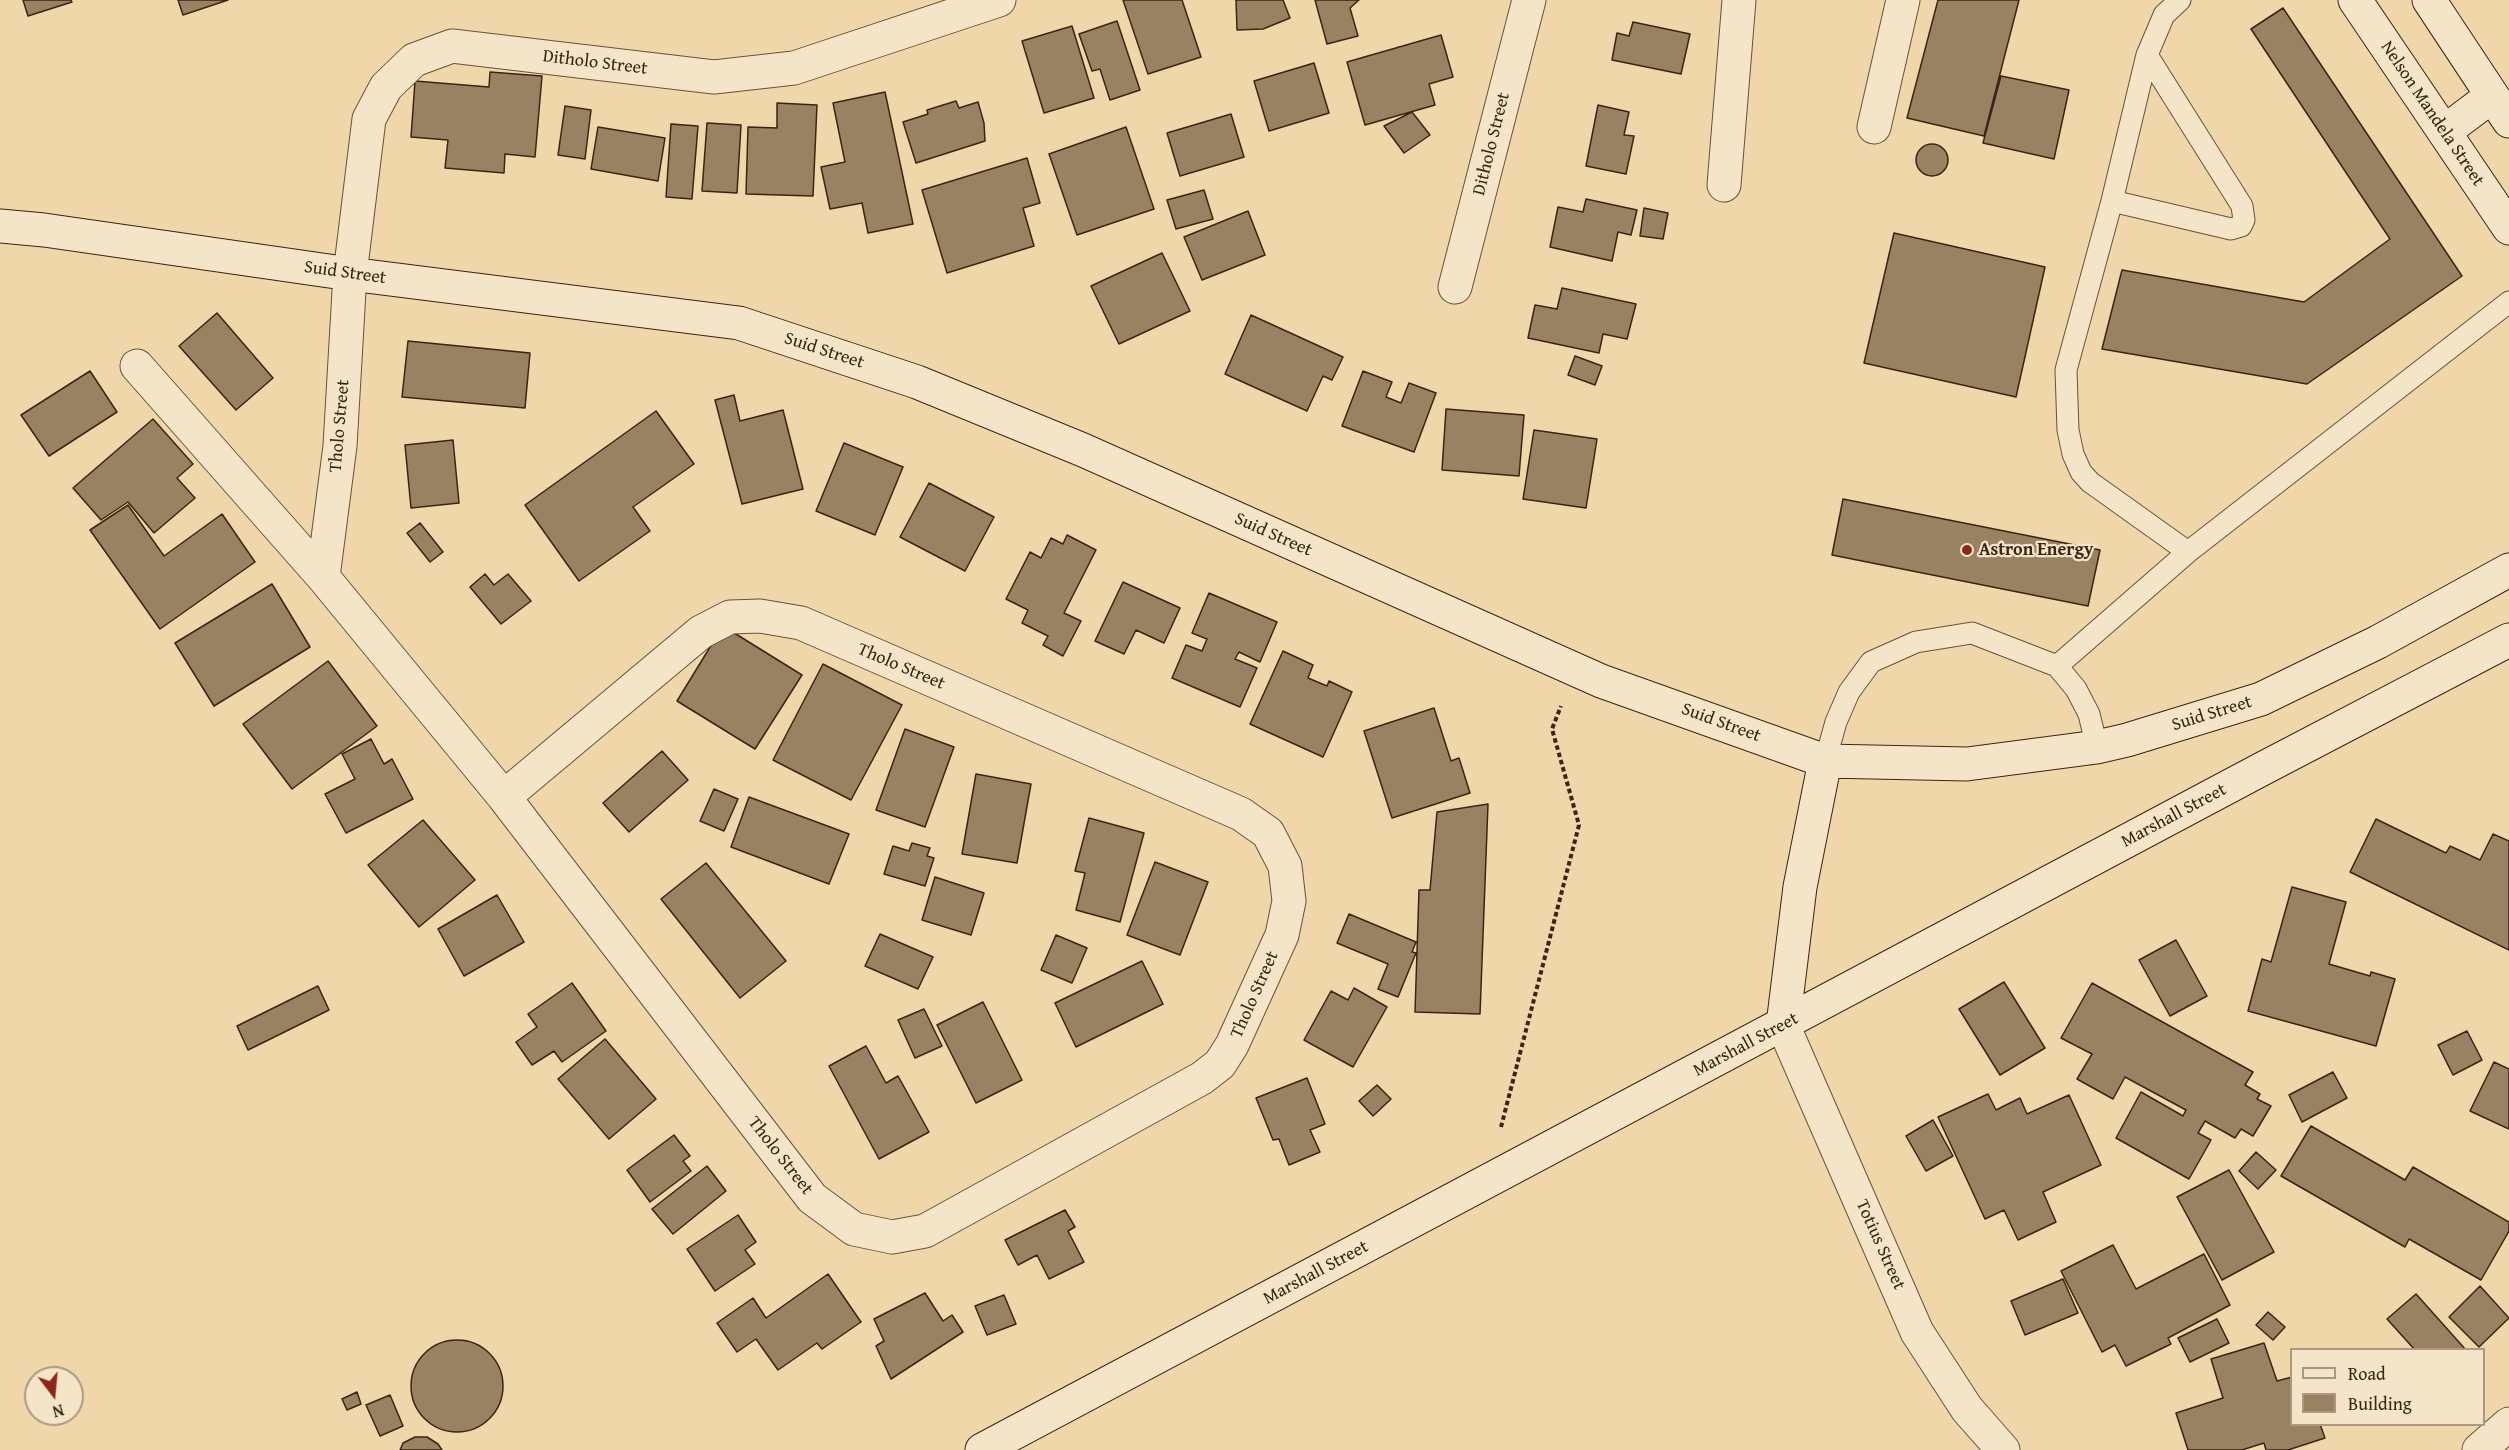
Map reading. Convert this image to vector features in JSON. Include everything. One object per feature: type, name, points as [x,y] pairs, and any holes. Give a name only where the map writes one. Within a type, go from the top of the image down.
[{"type":"street","name":"Ditholo Street","points":[[350,274],[369,119],[386,87],[414,60],[452,46],[714,77],[749,74],[794,68],[999,0]]},
{"type":"street","name":"Ditholo Street","points":[[1455,287],[1528,0]]},
{"type":"street","points":[[1724,185],[1739,0]]},
{"type":"street","points":[[1874,127],[1903,0]]},
{"type":"street","name":"Nelson Mandela Street","points":[[2355,0],[2509,228]]},
{"type":"street","points":[[2429,0],[2501,108],[2444,132]]},
{"type":"street","name":"Suid Street","points":[[0,226],[45,230],[350,274],[739,323],[917,382],[1083,450],[1601,681],[1825,761],[1967,764],[2097,747],[2127,740],[2261,699],[2378,642],[2509,570]]},
{"type":"street","name":"Tholo Street","points":[[324,578],[340,446],[350,274]]},
{"type":"street","name":"Tholo Street","points":[[137,366],[324,578],[504,797],[812,1198],[854,1229],[892,1237],[925,1231],[1202,1078],[1220,1064],[1232,1046],[1282,935],[1289,901],[1285,866],[1268,833],[1241,814],[801,623],[760,616],[730,617],[701,632],[504,797]]},
{"type":"street","name":"Marshall Street","points":[[982,1450],[2260,770],[2509,640]]},
{"type":"street","points":[[1783,1025],[1800,887],[1825,761]]},
{"type":"street","name":"Totius Street","points":[[1783,1025],[1917,1332],[1967,1410],[2003,1450]]},
{"type":"street","points":[[2479,1450],[2509,1424]]},
{"type":"lane","points":[[2180,0],[2164,15],[2147,55],[2112,201],[2066,370],[2068,430],[2073,454],[2081,471],[2090,483],[2188,552]]},
{"type":"lane","points":[[2112,201],[2231,229],[2241,226],[2244,220],[2242,206],[2147,55]]},
{"type":"lane","points":[[2057,666],[2188,552],[2509,302]]},
{"type":"lane","points":[[1825,761],[1836,722],[1849,692],[1871,662],[1916,642],[1972,633],[2057,666],[2076,689],[2089,714],[2097,747]]},
{"type":"path","points":[[1487,1183],[1579,825],[1552,729],[1577,670]]},
{"type":"building","points":[[23,0],[71,0],[72,2],[28,16]]},
{"type":"building","points":[[178,0],[228,0],[183,15]]},
{"type":"building","points":[[1123,0],[1182,0],[1201,57],[1148,74]]},
{"type":"building","points":[[1236,0],[1283,0],[1290,18],[1263,29],[1237,30]]},
{"type":"building","points":[[1315,0],[1359,0],[1350,8],[1358,36],[1327,44]]},
{"type":"building","points":[[1938,0],[2019,0],[1984,136],[1907,118]]},
{"type":"building","points":[[2283,8],[2462,276],[2307,384],[2102,349],[2122,270],[2304,302],[2390,239],[2251,29]]},
{"type":"building","points":[[1117,21],[1140,90],[1110,100],[1100,69],[1092,71],[1079,34]]},
{"type":"building","points":[[1633,22],[1690,34],[1681,74],[1612,60],[1617,33],[1629,36]]},
{"type":"building","points":[[1072,26],[1094,98],[1044,113],[1022,41]]},
{"type":"building","points":[[1441,35],[1453,77],[1429,84],[1435,105],[1365,125],[1347,62]]},
{"type":"building","points":[[1314,63],[1329,113],[1269,131],[1254,81]]},
{"type":"building","points":[[490,72],[542,76],[535,157],[505,154],[504,173],[445,168],[448,140],[411,137],[415,81],[489,87]]},
{"type":"building","points":[[2001,76],[2069,90],[2054,159],[1983,143]]},
{"type":"building","points":[[885,92],[913,224],[868,233],[862,203],[830,209],[821,167],[845,162],[833,103]]},
{"type":"building","points":[[956,101],[959,108],[978,102],[984,123],[985,141],[916,163],[903,122],[928,114],[927,110]]},
{"type":"building","points":[[777,103],[817,105],[813,196],[746,194],[748,127],[777,128]]},
{"type":"building","points":[[1598,105],[1629,112],[1624,135],[1634,136],[1626,174],[1586,166]]},
{"type":"building","points":[[565,106],[591,110],[585,159],[558,155]]},
{"type":"building","points":[[1412,112],[1430,135],[1404,153],[1384,126]]},
{"type":"building","points":[[1231,114],[1244,157],[1180,176],[1167,133]]},
{"type":"building","points":[[707,123],[741,125],[737,193],[702,191]]},
{"type":"building","points":[[671,124],[698,126],[692,199],[666,197]]},
{"type":"building","points":[[598,127],[665,138],[658,181],[591,169]]},
{"type":"building","points":[[1126,127],[1154,209],[1077,235],[1049,154]]},
{"type":"building","points":[[1932,144],[1943,149],[1948,160],[1943,171],[1932,176],[1921,171],[1916,160],[1921,149]]},
{"type":"building","points":[[1027,158],[1040,203],[1023,208],[1034,246],[947,273],[922,190]]},
{"type":"building","points":[[1204,190],[1213,219],[1176,229],[1167,200]]},
{"type":"building","points":[[1586,199],[1637,210],[1631,235],[1618,232],[1612,261],[1550,247],[1558,207],[1583,212]]},
{"type":"building","points":[[1644,208],[1668,213],[1663,239],[1640,236]]},
{"type":"building","points":[[1248,211],[1265,255],[1202,280],[1184,237]]},
{"type":"building","points":[[1894,233],[2045,267],[2016,397],[1864,363]]},
{"type":"building","points":[[1162,253],[1190,311],[1119,344],[1091,286]]},
{"type":"building","points":[[1562,288],[1636,304],[1627,339],[1603,334],[1599,353],[1528,338],[1535,305],[1557,309]]},
{"type":"building","points":[[217,313],[273,378],[236,410],[179,346]]},
{"type":"building","points":[[1251,315],[1343,357],[1332,380],[1323,376],[1307,411],[1225,374]]},
{"type":"building","points":[[408,341],[530,353],[525,408],[402,397]]},
{"type":"building","points":[[1575,356],[1602,366],[1595,385],[1568,375]]},
{"type":"building","points":[[90,371],[117,412],[49,456],[21,415]]},
{"type":"building","points":[[1363,371],[1392,382],[1386,397],[1401,403],[1409,383],[1436,393],[1414,452],[1342,426]]},
{"type":"building","points":[[734,395],[740,421],[783,410],[803,489],[742,504],[715,400]]},
{"type":"building","points":[[1446,409],[1524,415],[1519,476],[1442,470]]},
{"type":"building","points":[[656,411],[694,464],[633,507],[650,531],[579,581],[525,505]]},
{"type":"building","points":[[153,419],[193,464],[177,478],[195,498],[154,533],[128,502],[101,520],[73,488]]},
{"type":"building","points":[[1534,430],[1597,439],[1586,508],[1523,499]]},
{"type":"building","points":[[453,440],[459,503],[411,508],[405,445]]},
{"type":"building","points":[[844,443],[903,467],[875,535],[816,511]]},
{"type":"building","points":[[929,483],[994,517],[965,571],[900,537]]},
{"type":"building","points":[[1843,499],[2100,550],[2088,606],[1832,555]]},
{"type":"building","points":[[128,505],[164,556],[222,514],[255,562],[160,629],[90,530]]},
{"type":"building","points":[[420,523],[443,552],[430,562],[407,533]]},
{"type":"building","points":[[1067,535],[1096,550],[1064,613],[1081,621],[1063,656],[1043,645],[1048,636],[1022,623],[1028,610],[1006,599],[1030,552],[1041,558],[1051,538],[1063,544]]},
{"type":"building","points":[[485,574],[494,585],[508,574],[531,601],[501,624],[470,587]]},
{"type":"building","points":[[1123,582],[1180,608],[1164,643],[1136,630],[1124,654],[1095,641]]},
{"type":"building","points":[[272,584],[310,647],[214,706],[175,643]]},
{"type":"building","points":[[1209,593],[1277,622],[1260,662],[1239,652],[1235,659],[1257,668],[1240,707],[1172,678],[1186,645],[1202,651],[1207,639],[1192,633]]},
{"type":"building","points":[[723,626],[802,675],[755,749],[677,701]]},
{"type":"building","points":[[1283,651],[1313,665],[1308,678],[1327,686],[1329,681],[1352,692],[1323,757],[1250,724]]},
{"type":"building","points":[[328,661],[377,726],[292,789],[243,724]]},
{"type":"building","points":[[823,664],[902,705],[851,800],[773,760]]},
{"type":"building","points":[[1434,708],[1451,761],[1459,758],[1470,793],[1392,818],[1364,731]]},
{"type":"building","points":[[905,729],[954,747],[925,827],[876,810]]},
{"type":"building","points":[[371,739],[384,764],[392,759],[413,799],[346,833],[325,794],[355,779],[342,754]]},
{"type":"building","points":[[662,751],[688,780],[629,832],[603,803]]},
{"type":"building","points":[[976,774],[1031,784],[1017,863],[962,854]]},
{"type":"building","points":[[714,789],[738,799],[724,831],[700,821]]},
{"type":"building","points":[[749,797],[849,834],[829,884],[731,847]]},
{"type":"building","points":[[1488,804],[1480,1014],[1415,1012],[1419,890],[1430,890],[1437,812]]},
{"type":"building","points":[[1089,818],[1144,833],[1120,922],[1076,910],[1085,873],[1075,871]]},
{"type":"building","points":[[2376,819],[2446,853],[2450,846],[2480,860],[2493,834],[2509,841],[2509,950],[2350,872]]},
{"type":"building","points":[[423,820],[475,880],[419,927],[368,865]]},
{"type":"building","points":[[912,843],[930,848],[927,856],[934,858],[925,886],[884,874],[893,846],[909,851]]},
{"type":"building","points":[[1155,862],[1208,882],[1180,955],[1127,935]]},
{"type":"building","points":[[706,863],[786,961],[740,998],[661,899]]},
{"type":"building","points":[[935,877],[984,893],[971,935],[922,920]]},
{"type":"building","points":[[2292,887],[2346,902],[2329,964],[2370,976],[2371,972],[2395,979],[2376,1046],[2248,1011],[2262,959],[2271,962]]},
{"type":"building","points":[[497,895],[524,942],[464,976],[438,929]]},
{"type":"building","points":[[1349,914],[1416,942],[1412,952],[1416,953],[1398,997],[1378,989],[1388,964],[1337,943]]},
{"type":"building","points":[[880,934],[933,957],[918,989],[865,966]]},
{"type":"building","points":[[1056,935],[1087,948],[1072,983],[1041,970]]},
{"type":"building","points":[[2176,940],[2207,996],[2170,1016],[2139,960]]},
{"type":"building","points":[[1142,961],[1163,1004],[1076,1047],[1055,1003]]},
{"type":"building","points":[[2004,982],[2045,1048],[2000,1075],[1959,1009]]},
{"type":"building","points":[[572,983],[606,1031],[562,1062],[554,1051],[532,1065],[516,1042],[537,1027],[528,1014]]},
{"type":"building","points":[[2092,983],[2253,1072],[2245,1085],[2260,1094],[2257,1099],[2271,1106],[2253,1136],[2241,1129],[2235,1138],[2205,1121],[2198,1133],[2211,1140],[2189,1179],[2116,1138],[2141,1092],[2183,1116],[2186,1110],[2125,1077],[2113,1099],[2077,1079],[2092,1054],[2061,1038]]},
{"type":"building","points":[[318,986],[329,1010],[248,1050],[237,1026]]},
{"type":"building","points":[[1354,988],[1387,1007],[1353,1067],[1304,1040],[1331,991],[1348,1000]]},
{"type":"building","points":[[983,1002],[1022,1080],[976,1103],[937,1025]]},
{"type":"building","points":[[924,1009],[942,1046],[915,1058],[898,1020]]},
{"type":"building","points":[[2467,1031],[2482,1060],[2453,1075],[2438,1045]]},
{"type":"building","points":[[605,1039],[656,1099],[609,1139],[558,1079]]},
{"type":"building","points":[[866,1046],[886,1083],[898,1076],[929,1132],[879,1159],[829,1066]]},
{"type":"building","points":[[2494,1062],[2509,1069],[2509,1129],[2470,1111]]},
{"type":"building","points":[[2333,1072],[2347,1098],[2302,1122],[2289,1095]]},
{"type":"building","points":[[1307,1078],[1325,1124],[1310,1130],[1320,1152],[1289,1165],[1279,1139],[1273,1140],[1256,1098]]},
{"type":"building","points":[[1377,1085],[1391,1099],[1373,1116],[1359,1101]]},
{"type":"building","points":[[1988,1094],[1996,1110],[2020,1098],[2027,1114],[2069,1095],[2101,1165],[2043,1192],[2056,1222],[2018,1240],[2004,1210],[1985,1219],[1938,1117]]},
{"type":"building","points":[[1933,1120],[1953,1156],[1926,1171],[1906,1136]]},
{"type":"building","points":[[2311,1126],[2405,1180],[2413,1167],[2509,1222],[2509,1231],[2481,1280],[2409,1239],[2405,1247],[2281,1176]]},
{"type":"building","points":[[674,1135],[690,1156],[683,1161],[691,1171],[650,1202],[627,1170]]},
{"type":"building","points":[[2256,1152],[2276,1170],[2258,1189],[2239,1171]]},
{"type":"building","points":[[707,1166],[726,1191],[673,1234],[652,1209]]},
{"type":"building","points":[[2229,1170],[2274,1252],[2222,1280],[2177,1197]]},
{"type":"building","points":[[1065,1210],[1075,1227],[1068,1231],[1084,1262],[1049,1279],[1037,1255],[1018,1265],[1005,1240]]},
{"type":"building","points":[[738,1215],[756,1242],[745,1250],[755,1264],[715,1291],[687,1249]]},
{"type":"building","points":[[2113,1245],[2136,1289],[2204,1254],[2230,1305],[2168,1338],[2171,1344],[2126,1366],[2115,1345],[2102,1352],[2061,1271]]},
{"type":"building","points":[[828,1274],[861,1322],[822,1349],[817,1343],[778,1370],[756,1339],[737,1352],[717,1323],[753,1298],[766,1318]]},
{"type":"building","points":[[2063,1279],[2078,1313],[2025,1335],[2011,1301]]},
{"type":"building","points":[[2480,1286],[2509,1318],[2479,1347],[2449,1317]]},
{"type":"building","points":[[925,1293],[943,1321],[952,1315],[963,1332],[891,1379],[876,1346],[884,1341],[874,1319]]},
{"type":"building","points":[[2416,1294],[2464,1348],[2413,1348],[2387,1319]]},
{"type":"building","points":[[1004,1295],[1016,1324],[987,1335],[975,1306]]},
{"type":"building","points":[[2268,1312],[2285,1327],[2273,1340],[2256,1325]]},
{"type":"building","points":[[2217,1319],[2229,1343],[2190,1362],[2178,1338]]},
{"type":"building","points":[[448,1340],[466,1340],[483,1347],[496,1360],[503,1377],[503,1395],[496,1412],[483,1425],[466,1432],[448,1432],[431,1425],[418,1412],[411,1395],[411,1377],[418,1360],[431,1347]]},
{"type":"building","points":[[2264,1343],[2277,1381],[2290,1378],[2290,1426],[2321,1426],[2325,1438],[2288,1450],[2266,1450],[2264,1443],[2242,1450],[2188,1450],[2176,1413],[2223,1398],[2211,1359]]},
{"type":"building","points":[[357,1392],[361,1404],[347,1410],[342,1399]]},
{"type":"building","points":[[390,1395],[403,1426],[380,1436],[366,1405]]},
{"type":"building","points":[[415,1437],[427,1437],[438,1444],[442,1450],[400,1450],[403,1443]]},
{"type":"place","name":"Astron Energy","points":[[1967,550]]}]
